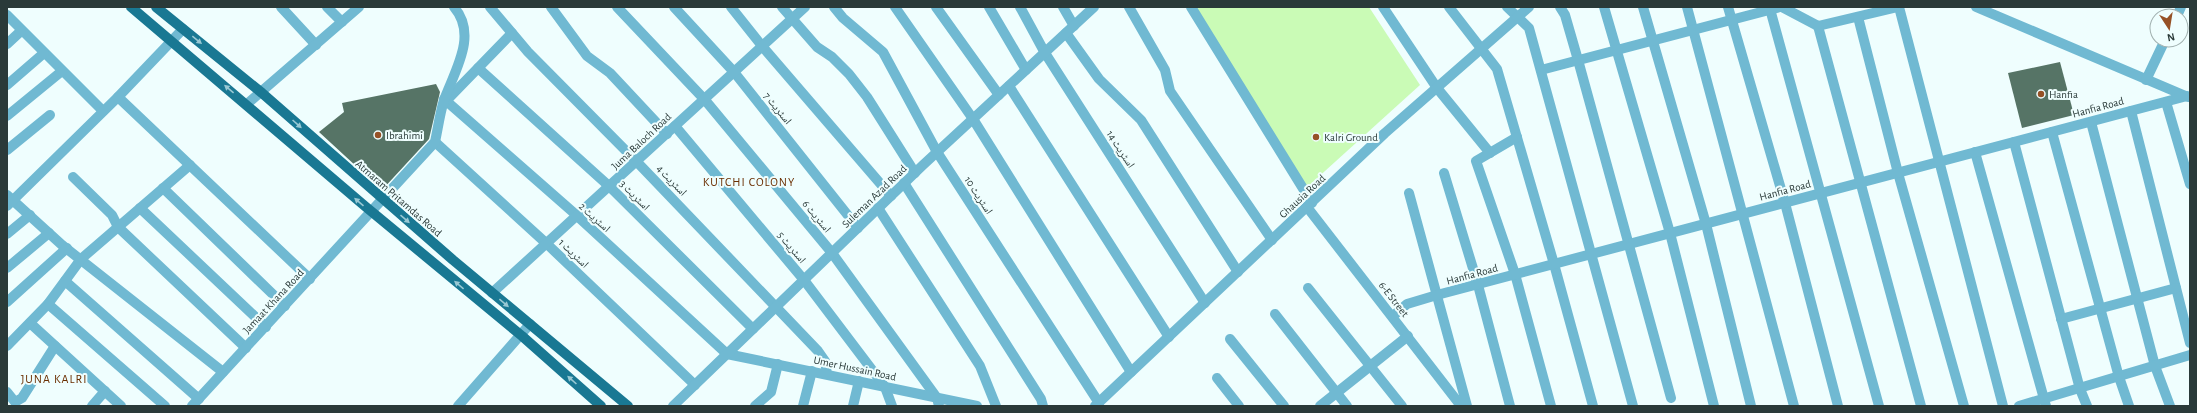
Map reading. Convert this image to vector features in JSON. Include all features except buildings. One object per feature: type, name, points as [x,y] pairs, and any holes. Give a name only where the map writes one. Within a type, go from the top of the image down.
[{"type":"main road","points":[[131,7],[247,104],[372,212],[520,334],[601,406]]},
{"type":"main road","name":"Atmaram Pritamdas Road","points":[[156,7],[262,93],[383,200],[628,406]]},
{"type":"street","points":[[281,7],[316,46]]},
{"type":"street","points":[[327,7],[342,22]]},
{"type":"street","points":[[247,104],[262,93],[359,7]]},
{"type":"street","points":[[435,142],[444,102],[460,63],[465,33],[461,16],[454,7]]},
{"type":"street","name":"اسٹریٹ 4","points":[[490,7],[528,52],[637,162],[818,351],[825,361],[827,374]]},
{"type":"street","name":"اسٹریٹ 5","points":[[551,7],[587,56],[610,73],[671,130],[804,280],[885,387],[892,406]]},
{"type":"street","name":"اسٹریٹ 6","points":[[616,7],[705,100],[832,253],[938,402]]},
{"type":"street","name":"اسٹریٹ 7","points":[[674,7],[734,72],[858,228]]},
{"type":"street","points":[[731,7],[762,46],[891,196]]},
{"type":"street","points":[[782,7],[791,20],[816,47],[832,57],[849,74],[867,97],[915,173]]},
{"type":"street","name":"Juma Baloch Road","points":[[492,293],[705,100],[805,7]]},
{"type":"street","name":"اسٹریٹ 10","points":[[834,7],[843,18],[883,52],[937,152],[1097,404]]},
{"type":"street","points":[[895,7],[973,119],[1131,372]]},
{"type":"street","points":[[936,7],[999,95]]},
{"type":"street","points":[[989,7],[1026,70]]},
{"type":"street","name":"اسٹریٹ 14","points":[[1020,7],[1045,52],[1205,303]]},
{"type":"street","points":[[1063,7],[1070,30],[1099,79],[1141,120],[1238,272]]},
{"type":"street","name":"Suleman Azad Road","points":[[673,406],[904,183],[1094,7]]},
{"type":"street","points":[[1129,7],[1165,70],[1170,91],[1272,240]]},
{"type":"street","name":"6-E Street","points":[[1191,7],[1310,205],[1461,406]]},
{"type":"street","points":[[1383,7],[1437,88],[1490,153]]},
{"type":"street","points":[[1449,7],[1497,69],[1554,264],[1593,406]]},
{"type":"street","points":[[1508,7],[1517,18],[1529,28],[1633,406]]},
{"type":"street","name":"Ghausia Road","points":[[1097,404],[1437,88],[1529,7]]},
{"type":"street","points":[[1560,7],[1565,15],[1578,60],[1630,244],[1671,398]]},
{"type":"street","points":[[1604,7],[1670,233],[1714,406]]},
{"type":"street","points":[[1644,7],[1706,224],[1751,406]]},
{"type":"street","points":[[1687,7],[1794,406]]},
{"type":"street","points":[[1728,7],[1785,203],[1838,406]]},
{"type":"street","points":[[1541,70],[1777,8],[1818,26],[1898,7],[2003,406]]},
{"type":"street","points":[[1976,7],[2189,97]]},
{"type":"street","points":[[1777,8],[1822,193],[1879,406]]},
{"type":"street","points":[[7,15],[21,31],[104,111]]},
{"type":"street","points":[[1858,17],[1898,173],[1964,406]]},
{"type":"street","points":[[1818,26],[1921,406]]},
{"type":"street","points":[[183,29],[104,111],[9,201],[30,215],[67,248],[223,372]]},
{"type":"street","points":[[7,44],[21,31]]},
{"type":"street","points":[[444,102],[512,33]]},
{"type":"street","points":[[2146,80],[2161,48]]},
{"type":"street","points":[[7,85],[44,53]]},
{"type":"street","name":"اسٹریٹ 3","points":[[478,68],[610,186],[753,329]]},
{"type":"street","points":[[7,116],[62,71]]},
{"type":"street","points":[[1009,86],[1169,337]]},
{"type":"street","points":[[118,97],[310,279]]},
{"type":"street","name":"Hanfia Road","points":[[1393,316],[1407,304],[1437,295],[2130,111],[2189,97]]},
{"type":"street","name":"اسٹریٹ 2","points":[[444,102],[577,216],[727,354]]},
{"type":"street","points":[[2166,102],[2190,184]]},
{"type":"street","points":[[2130,111],[2190,343]]},
{"type":"street","points":[[7,150],[50,115]]},
{"type":"street","points":[[2091,122],[2155,366],[2170,406]]},
{"type":"street","points":[[2052,132],[2119,377],[2129,406]]},
{"type":"street","points":[[1517,137],[1476,161],[1515,274],[1551,406]]},
{"type":"street","name":"Jamaat Khana Road","points":[[195,402],[266,327],[435,142]]},
{"type":"street","name":"اسٹریٹ 1","points":[[435,142],[547,244],[695,385]]},
{"type":"street","points":[[2014,142],[2080,388],[2087,406]]},
{"type":"street","points":[[1975,152],[2045,403]]},
{"type":"street","points":[[7,346],[48,304],[81,259],[190,165]]},
{"type":"street","points":[[1444,173],[1478,285],[1510,406]]},
{"type":"street","points":[[73,177],[112,215],[118,227],[246,348]]},
{"type":"street","points":[[904,183],[1041,399],[1043,406]]},
{"type":"street","points":[[163,188],[285,306]]},
{"type":"street","points":[[1410,193],[1467,406]]},
{"type":"street","points":[[140,208],[266,327]]},
{"type":"street","points":[[878,208],[980,366],[996,406]]},
{"type":"street","points":[[7,234],[30,215]]},
{"type":"street","points":[[7,268],[49,233]]},
{"type":"street","points":[[7,302],[67,248]]},
{"type":"street","points":[[65,281],[195,402]]},
{"type":"street","points":[[1308,288],[1402,406]]},
{"type":"street","points":[[2061,319],[2176,288]]},
{"type":"street","points":[[48,304],[165,406]]},
{"type":"street","points":[[1275,314],[1347,406]]},
{"type":"street","points":[[30,323],[121,406]]},
{"type":"street","points":[[458,406],[530,324]]},
{"type":"street","points":[[1320,406],[1408,336]]},
{"type":"street","points":[[1230,339],[1284,406]]},
{"type":"street","points":[[7,393],[15,402],[22,398],[55,346]]},
{"type":"street","name":"Umer Hussain Road","points":[[727,354],[859,381],[938,402],[977,406]]},
{"type":"street","points":[[2019,406],[2045,403],[2080,388],[2190,355]]},
{"type":"street","points":[[755,406],[770,392],[778,364]]},
{"type":"street","points":[[803,406],[812,371]]},
{"type":"street","points":[[1217,378],[1239,406]]},
{"type":"street","points":[[849,405],[859,381]]},
{"type":"street","points":[[92,406],[105,391]]},
{"type":"green space","name":"Kalri Ground","points":[[1190,7],[1369,7],[1420,85],[1304,190]]},
{"type":"place","name":"Hanfia","points":[[2041,94]]},
{"type":"place","name":"Ibrahimi","points":[[378,135]]},
{"type":"place","name":"Kalri Ground","points":[[1316,137]]},
{"type":"district","name":"KUTCHI COLONY","points":[[749,182]]},
{"type":"district","name":"JUNA KALRI","points":[[54,379]]}]
